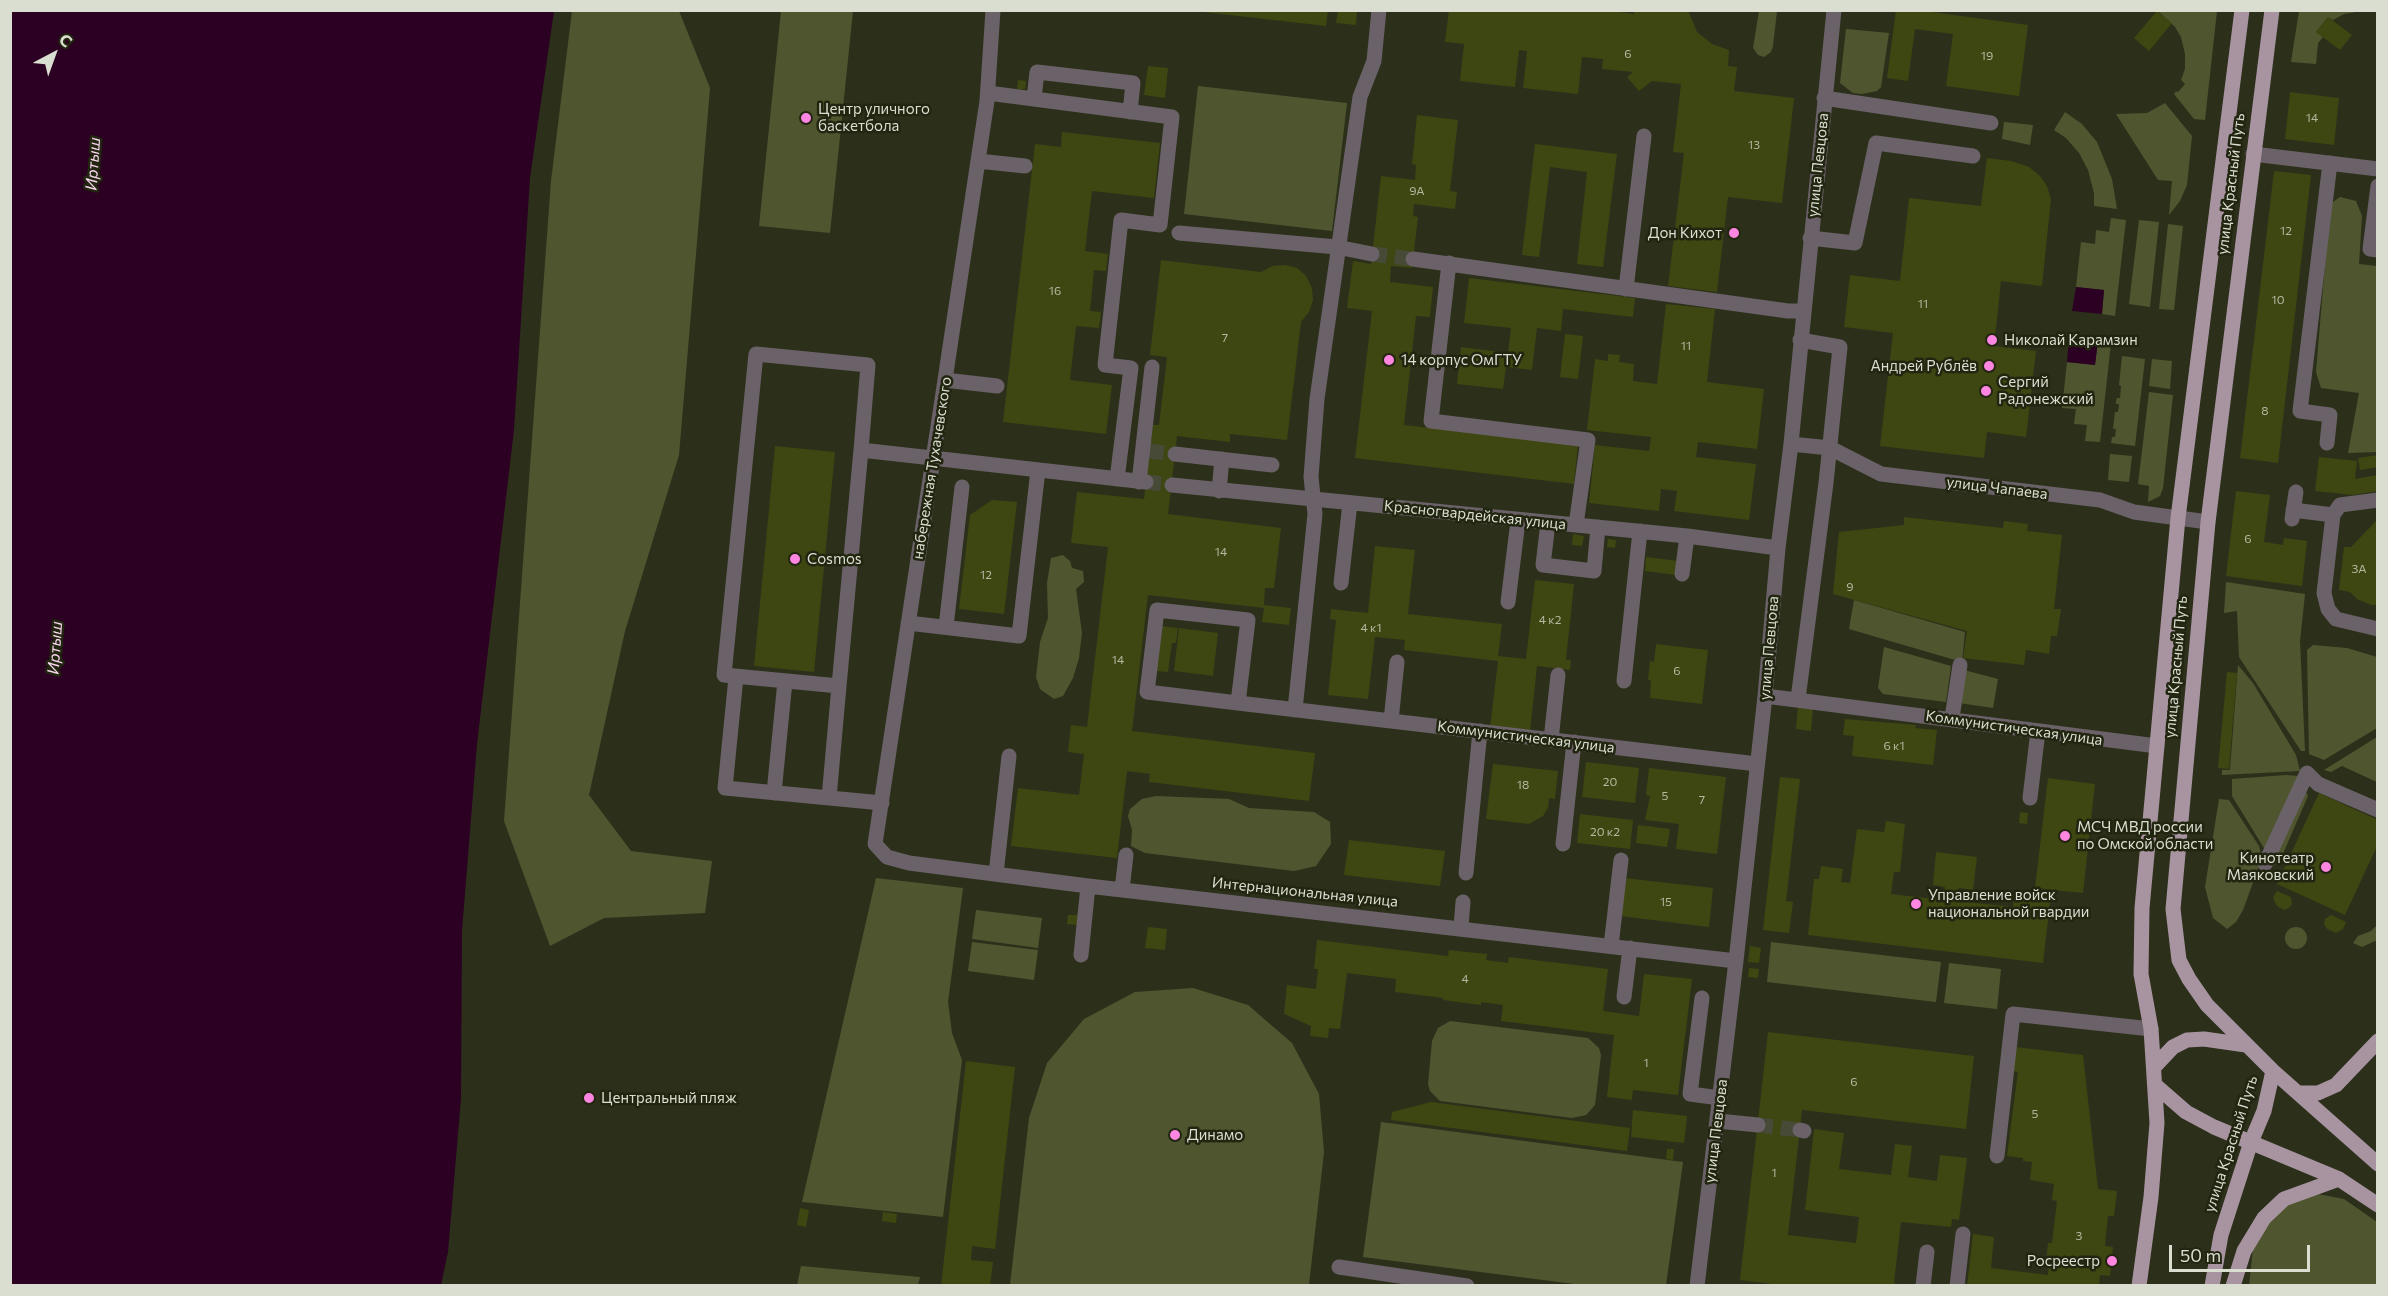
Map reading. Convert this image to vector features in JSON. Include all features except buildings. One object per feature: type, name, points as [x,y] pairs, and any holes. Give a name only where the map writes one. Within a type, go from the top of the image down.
[{"type":"main road","name":"улица Красный Путь","points":[[2139,1286],[2152,1186],[2157,1123],[2155,1066],[2139,951],[2178,518],[2242,10]]},
{"type":"main road","name":"улица Красный Путь","points":[[2212,1286],[2221,1235],[2251,1142],[2264,1112],[2273,1071],[2207,1005],[2189,979],[2179,960],[2173,909],[2208,522],[2272,10]]},
{"type":"main road","points":[[2155,1066],[2173,1047],[2187,1040],[2204,1039],[2246,1045]]},
{"type":"main road","points":[[2299,1093],[2318,1093],[2336,1084],[2378,1041]]},
{"type":"main road","points":[[2273,1071],[2378,1164]]},
{"type":"main road","points":[[2156,1085],[2186,1112],[2214,1127],[2339,1179],[2378,1205]]},
{"type":"main road","points":[[2233,1286],[2244,1251],[2264,1218],[2284,1199],[2339,1179]]},
{"type":"street","name":"набережная Тухачевского","points":[[875,844],[988,93],[993,10]]},
{"type":"street","points":[[1295,710],[1315,514],[1311,477],[1317,399],[1360,97],[1374,61],[1379,10]]},
{"type":"street","name":"улица Певцова","points":[[1698,1286],[1765,696],[1778,548],[1791,444],[1834,10]]},
{"type":"street","points":[[1034,99],[1037,72],[1133,83],[1130,112]]},
{"type":"street","points":[[988,93],[1172,117],[1160,225],[1121,220],[1105,365],[1131,368],[1118,479]]},
{"type":"street","points":[[1824,98],[1991,123]]},
{"type":"street","points":[[1626,288],[1644,136]]},
{"type":"street","points":[[1810,238],[1855,243],[1876,142],[1973,156]]},
{"type":"street","points":[[2253,154],[2378,169]]},
{"type":"street","points":[[978,161],[1025,166]]},
{"type":"street","points":[[2327,442],[2330,415],[2300,411],[2330,163]]},
{"type":"street","points":[[2378,186],[2370,249],[2378,250]]},
{"type":"street","points":[[1179,233],[1337,247],[1372,254]]},
{"type":"street","points":[[1413,259],[1788,312],[1803,311]]},
{"type":"street","points":[[1449,263],[1431,421],[1588,440],[1576,525]]},
{"type":"street","points":[[1798,699],[1830,448],[1840,347],[1800,340]]},
{"type":"street","points":[[829,798],[861,450],[868,365],[756,354],[724,675],[839,687]]},
{"type":"street","points":[[861,450],[1142,482],[1152,367]]},
{"type":"street","points":[[945,380],[997,386]]},
{"type":"street","name":"улица Чапаева","points":[[1791,444],[1830,448],[1881,474],[2100,500],[2133,512],[2208,522]]},
{"type":"street","points":[[1175,454],[1272,465]]},
{"type":"street","points":[[1219,491],[1222,459]]},
{"type":"street","points":[[908,623],[1019,636],[1038,470]]},
{"type":"street","name":"Красногвардейская улица","points":[[1172,486],[1640,531],[1778,548]]},
{"type":"street","points":[[946,627],[962,487]]},
{"type":"street","points":[[2296,492],[2293,514],[2333,515]]},
{"type":"street","points":[[2378,500],[2340,505],[2333,515],[2324,593],[2328,609],[2336,619],[2378,628]]},
{"type":"street","points":[[1341,583],[1350,503]]},
{"type":"street","points":[[1508,602],[1518,521]]},
{"type":"street","points":[[1548,523],[1544,565],[1594,571],[1599,527]]},
{"type":"street","points":[[1624,681],[1640,531]]},
{"type":"street","points":[[1682,574],[1687,536]]},
{"type":"street","name":"Коммунистическая улица","points":[[1238,703],[1248,621],[1157,610],[1147,692],[1295,710],[1757,764]]},
{"type":"street","points":[[1391,721],[1398,662]]},
{"type":"street","points":[[1952,718],[1960,665]]},
{"type":"street","points":[[1551,740],[1558,675]]},
{"type":"street","points":[[736,676],[725,788],[882,803]]},
{"type":"street","points":[[774,793],[785,681]]},
{"type":"street","name":"Коммунистическая улица","points":[[1765,696],[1952,718],[2157,746]]},
{"type":"street","points":[[1466,873],[1480,731]]},
{"type":"street","points":[[2030,798],[2038,731]]},
{"type":"street","points":[[1563,844],[1574,742]]},
{"type":"street","points":[[996,874],[1009,756]]},
{"type":"street","points":[[2265,864],[2307,773],[2318,784],[2378,810]]},
{"type":"street","name":"Интернациональная улица","points":[[875,844],[887,857],[898,860],[996,874],[1736,961]]},
{"type":"street","points":[[1122,890],[1126,855]]},
{"type":"street","points":[[1611,946],[1621,860]]},
{"type":"street","points":[[1081,955],[1088,886]]},
{"type":"street","points":[[1461,927],[1463,902]]},
{"type":"street","points":[[1624,997],[1630,948]]},
{"type":"street","points":[[1702,998],[1690,1094],[1720,1098]]},
{"type":"street","points":[[1996,1156],[2013,1014],[2151,1029]]},
{"type":"street","points":[[1718,1120],[1758,1125]]},
{"type":"street","points":[[1957,1286],[1963,1234]]},
{"type":"street","points":[[1923,1286],[1927,1252]]},
{"type":"street","points":[[1339,1267],[1467,1286]]},
{"type":"green space","points":[[572,11],[679,11],[710,88],[679,455],[625,631],[589,795],[631,851],[712,861],[705,913],[604,918],[550,946],[504,821],[551,181]]},
{"type":"green space","name":"Центр уличного баскетбола","points":[[781,11],[853,11],[830,233],[759,226]]},
{"type":"green space","points":[[1759,11],[1777,11],[1773,46],[1771,52],[1764,57],[1758,55],[1753,48]]},
{"type":"green space","points":[[2158,11],[2217,11],[2205,120],[2194,119],[2174,94],[2185,84],[2181,80],[2185,69],[2185,54],[2181,37],[2175,27]]},
{"type":"green space","points":[[2299,11],[2377,12],[2344,14],[2333,20],[2328,17],[2316,32],[2323,37],[2318,43],[2316,64],[2291,62]]},
{"type":"green space","points":[[1846,29],[1889,33],[1881,87],[1877,91],[1853,93],[1840,83]]},
{"type":"green space","points":[[1198,86],[1347,103],[1332,231],[1184,214]]},
{"type":"green space","points":[[2165,103],[2192,136],[2187,185],[2180,201],[2169,215],[2172,181],[2158,180],[2116,114],[2147,113]]},
{"type":"green space","points":[[2065,112],[2082,124],[2097,142],[2112,179],[2117,209],[2094,206],[2094,193],[2088,170],[2079,153],[2066,138],[2054,130]]},
{"type":"green space","points":[[2004,122],[2033,125],[2030,145],[2002,139]]},
{"type":"green space","points":[[2340,197],[2356,201],[2362,216],[2359,264],[2377,266],[2377,452],[2348,453],[2359,393],[2321,388],[2316,372],[2330,204]]},
{"type":"green space","points":[[2111,218],[2126,220],[2115,316],[2102,314],[2104,290],[2076,287],[2081,242],[2095,244],[2096,230],[2109,232]]},
{"type":"green space","points":[[2139,220],[2159,222],[2150,307],[2129,304]]},
{"type":"green space","points":[[2168,224],[2183,226],[2174,310],[2159,309]]},
{"type":"green space","points":[[2098,341],[2111,343],[2100,442],[2085,441],[2087,425],[2074,424],[2076,409],[2062,408],[2067,362],[2095,365]]},
{"type":"green space","points":[[2122,356],[2145,359],[2135,446],[2111,443],[2112,437],[2115,437],[2116,429],[2113,429],[2115,412],[2118,412],[2119,404],[2116,404],[2116,401],[2120,398]]},
{"type":"green space","points":[[2152,359],[2172,361],[2170,389],[2149,386]]},
{"type":"green space","points":[[2149,392],[2173,395],[2163,488],[2160,496],[2148,502],[2149,486],[2138,484]]},
{"type":"green space","points":[[2110,454],[2132,456],[2129,482],[2108,480]]},
{"type":"green space","points":[[1063,555],[1070,561],[1072,568],[1083,571],[1084,582],[1076,589],[1082,633],[1079,658],[1073,678],[1063,696],[1054,699],[1040,689],[1036,677],[1040,642],[1048,618],[1047,583],[1051,558]]},
{"type":"green space","points":[[2226,582],[2305,594],[2300,641],[2305,751],[2301,751],[2239,657],[2237,611],[2224,613]]},
{"type":"green space","points":[[1854,600],[1965,632],[1962,662],[1849,629]]},
{"type":"green space","points":[[2313,645],[2347,648],[2377,657],[2377,728],[2324,760],[2309,754],[2307,650]]},
{"type":"green space","points":[[1884,647],[1951,666],[1946,702],[1883,694],[1878,688]]},
{"type":"green space","points":[[2238,665],[2253,683],[2296,755],[2300,771],[2222,775],[2222,770],[2230,770]]},
{"type":"green space","points":[[1964,670],[1998,679],[1993,708],[1959,703]]},
{"type":"green space","points":[[2377,737],[2377,782],[2342,766],[2331,772],[2324,770]]},
{"type":"green space","points":[[2299,776],[2267,853],[2232,796],[2232,779]]},
{"type":"green space","points":[[2306,792],[2308,796],[2279,863],[2274,865],[2272,863]]},
{"type":"green space","points":[[1156,796],[1229,799],[1249,808],[1314,812],[1330,822],[1331,844],[1316,866],[1294,871],[1145,853],[1131,846],[1132,830],[1128,816],[1130,809],[1142,799]]},
{"type":"green space","points":[[2219,799],[2229,800],[2259,846],[2262,858],[2243,910],[2236,922],[2227,929],[2213,918],[2205,887]]},
{"type":"green space","points":[[876,878],[963,888],[948,1002],[952,1033],[962,1060],[943,1217],[802,1202]]},
{"type":"green space","points":[[976,910],[1042,918],[1038,948],[972,939]]},
{"type":"green space","points":[[2377,925],[2377,942],[2362,947],[2353,943],[2358,936],[2371,931]]},
{"type":"green space","points":[[2296,927],[2304,930],[2307,938],[2304,946],[2296,949],[2288,946],[2285,938],[2288,930]]},
{"type":"green space","points":[[972,942],[1038,950],[1034,980],[968,971]]},
{"type":"green space","points":[[1771,942],[1941,962],[1936,1002],[1767,982]]},
{"type":"green space","points":[[1949,963],[2001,969],[1997,1009],[1944,1003]]},
{"type":"green space","name":"Динамо","points":[[1193,988],[1248,1005],[1292,1043],[1319,1094],[1324,1152],[1309,1285],[1010,1285],[1029,1118],[1047,1063],[1084,1019],[1135,992]]},
{"type":"green space","points":[[1450,1021],[1588,1038],[1599,1048],[1601,1055],[1595,1105],[1586,1115],[1572,1118],[1440,1101],[1430,1091],[1428,1084],[1432,1041],[1438,1028]]},
{"type":"green space","points":[[1381,1122],[1683,1162],[1666,1285],[1582,1285],[1363,1257]]},
{"type":"green space","points":[[2318,1194],[2344,1199],[2377,1222],[2377,1285],[2249,1286],[2253,1248],[2266,1224],[2285,1207],[2309,1195]]},
{"type":"green space","points":[[801,1266],[920,1277],[918,1285],[797,1285]]},
{"type":"water","name":"Иртыш","points":[[10,11],[554,11],[530,178],[514,430],[477,744],[462,931],[461,1099],[448,1252],[441,1285],[11,1285]]},
{"type":"water","points":[[2076,287],[2104,290],[2102,314],[2072,311]]},
{"type":"water","points":[[2069,338],[2098,341],[2095,365],[2067,362]]},
{"type":"tunnel","points":[[1372,254],[1413,259]]},
{"type":"tunnel","points":[[1149,451],[1175,454]]},
{"type":"tunnel","points":[[1146,482],[1172,485]]},
{"type":"tunnel","points":[[1758,1125],[1800,1130]]},
{"type":"place","name":"Центр уличного баскетбола","points":[[806,118]]},
{"type":"place","name":"Дон Кихот","points":[[1734,233]]},
{"type":"place","name":"Николай Карамзин","points":[[1992,340]]},
{"type":"place","name":"14 корпус ОмГТУ","points":[[1389,360]]},
{"type":"place","name":"Андрей Рублёв","points":[[1989,366]]},
{"type":"place","name":"Сергий Радонежский","points":[[1986,391]]},
{"type":"place","name":"Cosmos","points":[[795,559]]},
{"type":"place","name":"МСЧ МВД россии по Омской области","points":[[2065,836]]},
{"type":"place","name":"Кинотеатр Маяковский","points":[[2326,867]]},
{"type":"place","name":"Управление войск национальной гвардии","points":[[1916,904]]},
{"type":"place","name":"Центральный пляж","points":[[589,1098]]},
{"type":"place","name":"Динамо","points":[[1175,1135]]},
{"type":"place","name":"Росреестр","points":[[2112,1261]]}]
